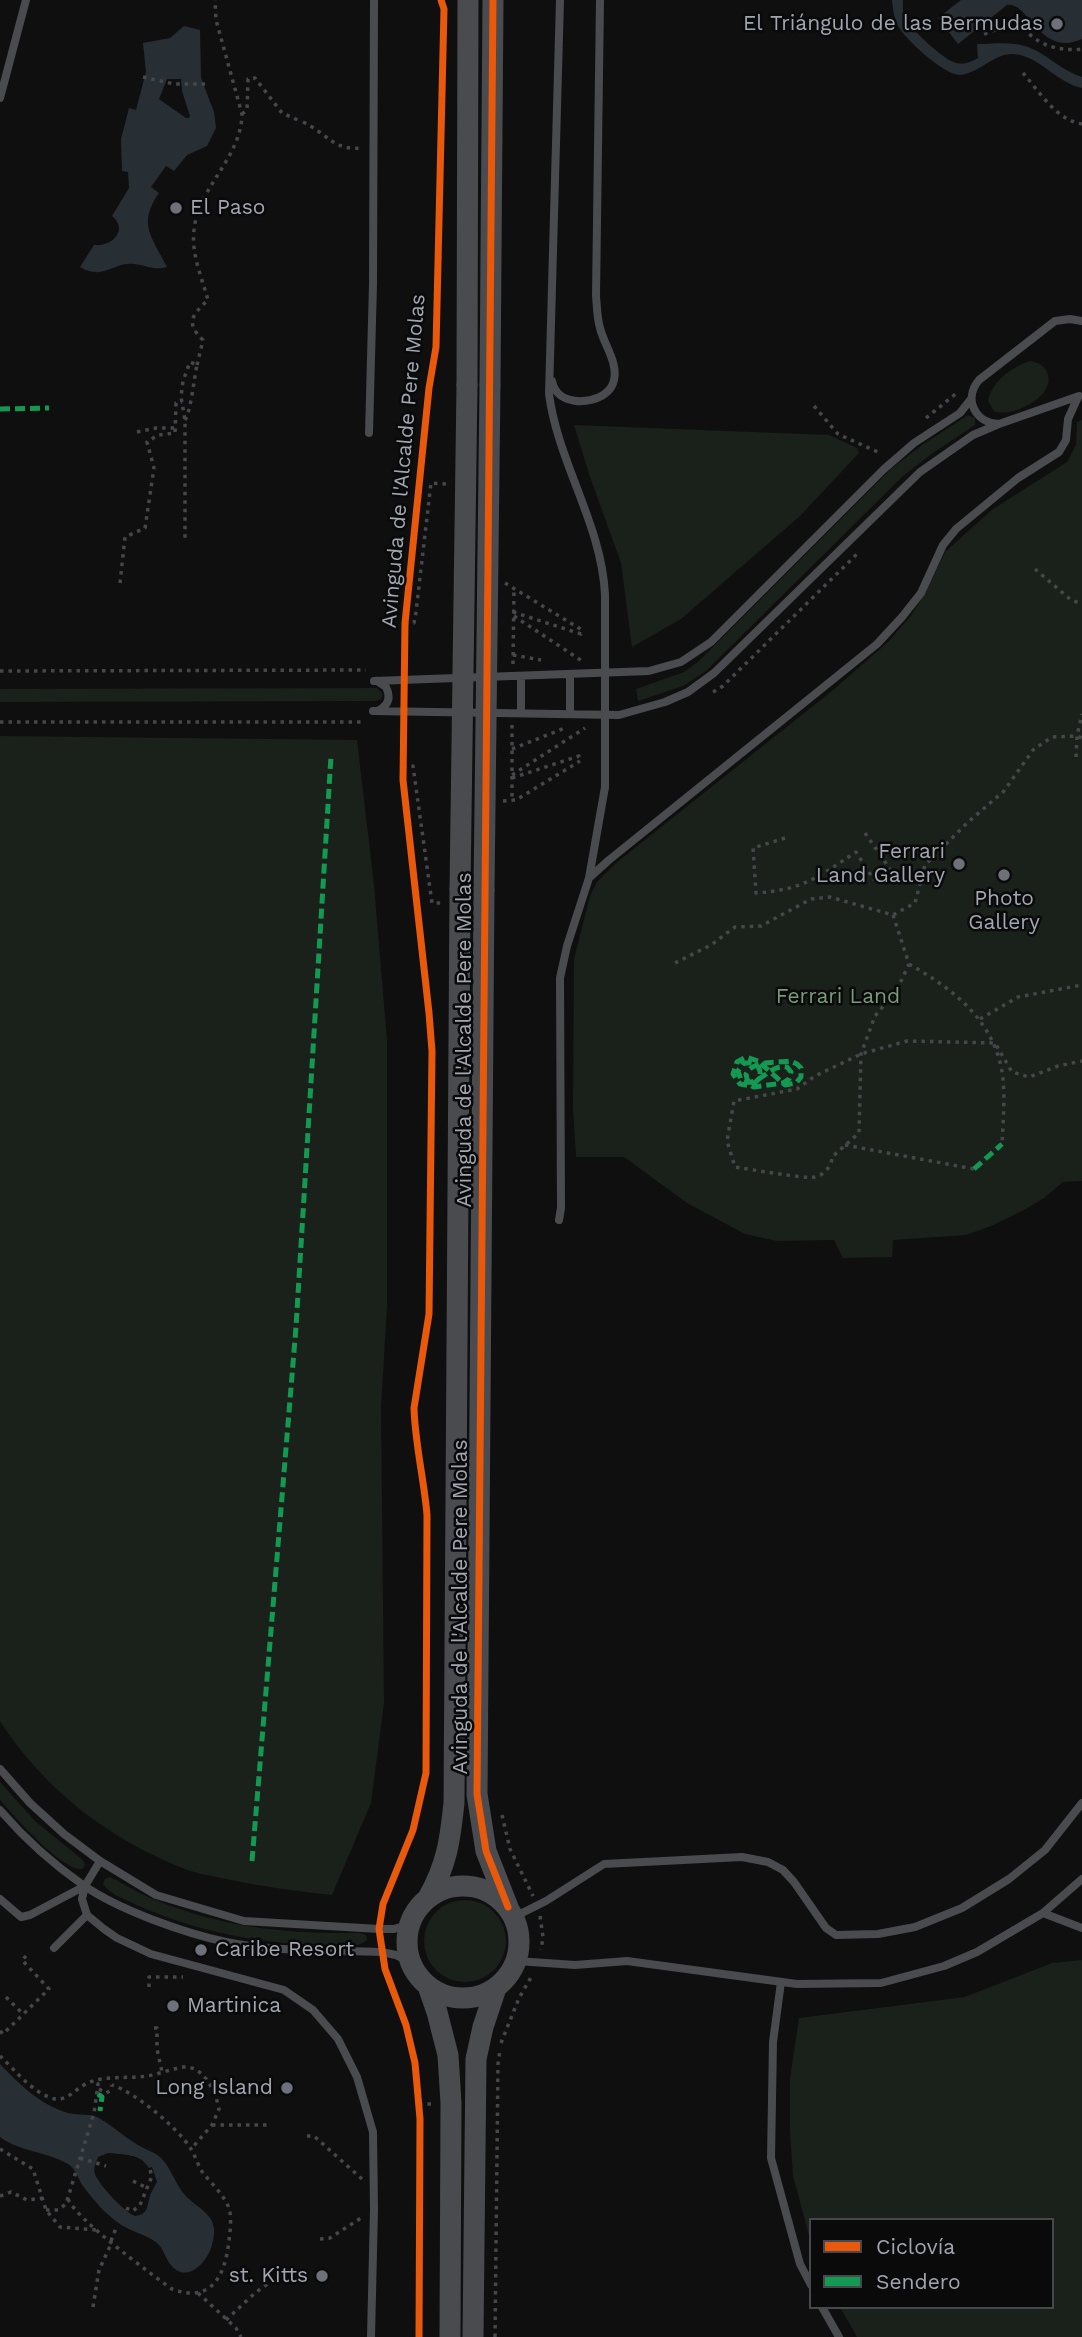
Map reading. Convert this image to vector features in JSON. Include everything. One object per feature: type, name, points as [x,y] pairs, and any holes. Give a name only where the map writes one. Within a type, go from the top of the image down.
[{"type":"street","name":"Avinguda de l'Alcalde Pere Molas","points":[[428,1898],[441,1874],[449,1849],[454,1803],[468,0]]},
{"type":"street","name":"Avinguda de l'Alcalde Pere Molas","points":[[493,0],[477,1794],[486,1851],[511,1912]]},
{"type":"street","points":[[470,1886],[491,1893],[511,1912],[520,1939],[517,1961],[512,1971],[496,1988],[477,1997],[456,1998],[436,1992],[418,1975],[411,1963],[407,1944],[410,1924],[417,1909],[428,1898],[441,1890],[470,1886]]},
{"type":"street","points":[[428,1986],[443,2034],[449,2079],[450,2337]]},
{"type":"street","points":[[473,2337],[476,2059],[496,1988]]},
{"type":"lane","points":[[0,98],[26,0]]},
{"type":"lane","points":[[369,433],[373,284],[374,0]]},
{"type":"lane","points":[[559,1220],[561,978],[567,946],[589,878],[605,788],[604,576],[583,503],[554,420],[549,394],[560,0]]},
{"type":"lane","points":[[550,375],[559,394],[570,399],[590,400],[606,395],[611,390],[615,377],[613,361],[601,331],[596,296],[600,0]]},
{"type":"lane","points":[[1080,396],[973,435],[920,472],[714,673],[688,692],[665,702],[619,715],[373,711],[384,707],[389,696],[385,685],[374,681],[649,671],[665,668],[698,652],[884,469],[914,443],[960,413],[971,399],[979,380],[1055,321],[1082,321]]},
{"type":"lane","points":[[589,878],[877,644],[921,593],[943,545],[956,529],[1018,478],[1059,452],[1066,440],[1068,419],[1080,396]]},
{"type":"lane","points":[[971,399],[973,409],[980,418],[999,424]]},
{"type":"lane","points":[[570,674],[570,714]]},
{"type":"lane","points":[[517,677],[517,713]]},
{"type":"lane","points":[[0,1769],[30,1803],[64,1834],[100,1861],[156,1895],[244,1921],[379,1929],[394,1929],[410,1924]]},
{"type":"lane","points":[[511,1912],[537,1906],[604,1864],[743,1857],[768,1862],[783,1870],[826,1928],[836,1936],[878,1934],[915,1927],[961,1908],[1009,1879],[1045,1850],[1082,1803]]},
{"type":"lane","points":[[0,1810],[32,1842],[85,1886],[158,1922],[226,1942],[381,1952],[396,1955],[411,1963]]},
{"type":"lane","points":[[100,1861],[85,1886],[82,1899],[87,1915],[117,1938],[151,1954],[284,1990],[313,2010],[338,2039],[365,2098],[373,2132],[371,2337]]},
{"type":"lane","points":[[517,1961],[575,1965],[627,1961],[797,1984],[881,1983],[944,1966],[977,1952],[1043,1913],[1082,1879]]},
{"type":"lane","points":[[0,1899],[21,1917],[30,1915],[85,1886]]},
{"type":"lane","points":[[1043,1913],[1082,1928]]},
{"type":"lane","points":[[54,1948],[87,1915]]},
{"type":"lane","points":[[781,1982],[773,2042],[771,2158],[800,2264],[809,2281]]},
{"type":"lane","points":[[823,2309],[839,2337]]},
{"type":"path","points":[[185,420],[189,414],[190,395],[203,340],[194,332],[191,322],[194,314],[208,300],[195,256],[193,230],[201,205],[226,164],[240,134],[242,114],[216,20],[215,0]]},
{"type":"path","points":[[984,34],[1014,23],[1036,40],[1051,47],[1082,49]]},
{"type":"path","points":[[1023,73],[1061,116],[1082,124]]},
{"type":"path","points":[[143,77],[174,84],[205,84]]},
{"type":"path","points":[[242,114],[247,110],[248,79],[254,78],[282,113],[319,130],[340,147],[372,147]]},
{"type":"path","points":[[185,538],[183,381],[190,362],[197,365]]},
{"type":"path","points":[[120,583],[125,537],[145,528],[154,468],[147,442],[158,435],[175,433],[176,403],[182,402]]},
{"type":"path","points":[[814,406],[838,434],[880,453]]},
{"type":"path","points":[[137,432],[175,428]]},
{"type":"path","points":[[405,622],[414,623],[431,483],[465,485]]},
{"type":"path","points":[[713,692],[723,686],[860,551]]},
{"type":"path","points":[[1035,569],[1072,600],[1082,604]]},
{"type":"path","points":[[505,583],[582,630],[581,634],[513,614]]},
{"type":"path","points":[[514,588],[517,677]]},
{"type":"path","points":[[513,614],[584,662]]},
{"type":"path","points":[[0,671],[376,670]]},
{"type":"path","points":[[512,777],[579,756],[580,761],[514,801],[512,777],[512,749],[517,713]]},
{"type":"path","points":[[1076,757],[1082,714]]},
{"type":"path","points":[[0,722],[376,722]]},
{"type":"path","points":[[512,777],[585,728],[582,722]]},
{"type":"path","points":[[512,749],[570,726]]},
{"type":"path","points":[[675,963],[711,945],[735,927],[761,926],[811,900],[830,897],[893,915],[915,903],[925,865],[1004,791],[1033,751],[1052,737],[1080,737]]},
{"type":"path","points":[[403,780],[404,756]]},
{"type":"path","points":[[403,767],[413,766],[430,888]]},
{"type":"path","points":[[865,832],[890,869]]},
{"type":"path","points":[[785,838],[753,848],[756,893],[783,891],[811,882],[856,852],[874,880]]},
{"type":"path","points":[[893,915],[909,964],[939,981],[980,1019],[1012,1072],[1029,1077],[1058,1066],[1082,1061]]},
{"type":"path","points":[[909,964],[897,990],[875,1016],[861,1054],[859,1133],[832,1157],[826,1171],[814,1178],[735,1167],[727,1141],[734,1101],[797,1089],[815,1076],[861,1054],[906,1041],[995,1043]]},
{"type":"path","points":[[980,1019],[1018,998],[1082,985]]},
{"type":"path","points":[[995,1043],[1003,1080],[1002,1144]]},
{"type":"path","points":[[1003,1080],[1012,1072]]},
{"type":"path","points":[[845,1145],[974,1169]]},
{"type":"path","points":[[495,2337],[498,2064],[501,2043],[508,2025],[519,1998],[539,1963],[543,1937],[537,1906],[510,1849],[500,1808]]},
{"type":"path","points":[[0,2031],[3,2034],[49,1989],[22,1961],[29,1953]]},
{"type":"path","points":[[149,1977],[149,1987]]},
{"type":"path","points":[[6,1997],[23,2014]]},
{"type":"path","points":[[154,2028],[157,2028],[157,2049],[162,2072]]},
{"type":"path","points":[[0,2056],[33,2087],[51,2098],[66,2098],[80,2087],[94,2081],[192,2068],[202,2075],[211,2087],[219,2109],[212,2125],[192,2149]]},
{"type":"path","points":[[94,2081],[98,2090],[106,2093],[112,2085]]},
{"type":"path","points":[[46,2210],[64,2207],[80,2158],[99,2081],[110,2081],[112,2085],[141,2100],[179,2134],[192,2149],[200,2169],[228,2206],[230,2217],[223,2272],[211,2287],[198,2293],[172,2289],[97,2230],[72,2207],[68,2198]]},
{"type":"path","points":[[418,2091],[419,2111]]},
{"type":"path","points":[[212,2125],[268,2125]]},
{"type":"path","points":[[307,2136],[314,2136],[374,2191]]},
{"type":"path","points":[[0,2149],[33,2169],[46,2210],[60,2227],[97,2230]]},
{"type":"path","points":[[80,2158],[104,2166]]},
{"type":"path","points":[[126,2208],[136,2210],[152,2176],[150,2171]]},
{"type":"path","points":[[133,2181],[147,2188]]},
{"type":"path","points":[[0,2196],[10,2192],[27,2200],[43,2198]]},
{"type":"path","points":[[320,2239],[330,2238],[374,2209]]},
{"type":"path","points":[[93,2307],[99,2270],[116,2228]]},
{"type":"path","points":[[226,2320],[255,2293],[291,2267]]},
{"type":"path","points":[[198,2293],[241,2337]]},
{"type":"green space","points":[[1030,361],[1040,364],[1046,370],[1049,381],[1046,389],[1040,397],[1021,409],[1002,413],[994,411],[988,401],[998,381],[1016,367]]},
{"type":"green space","points":[[968,415],[975,418],[975,425],[902,477],[706,671],[683,686],[638,701],[636,689],[684,672],[699,661],[892,468]]},
{"type":"green space","name":"Ferrari Land","points":[[1082,420],[1082,1181],[1063,1182],[1022,1211],[966,1235],[893,1240],[892,1257],[843,1258],[834,1240],[777,1241],[745,1234],[687,1203],[624,1157],[576,1157],[573,1109],[574,959],[590,896],[597,882],[616,863],[833,690],[888,642],[910,617],[926,592],[945,552],[993,509],[1067,462],[1076,445],[1077,422]]},
{"type":"green space","points":[[574,425],[829,435],[857,448],[859,453],[800,516],[681,619],[632,647],[621,563]]},
{"type":"green space","points":[[377,688],[383,694],[381,699],[376,701],[0,702],[0,689]]},
{"type":"green space","points":[[0,736],[357,740],[374,885],[387,1040],[387,1306],[381,1408],[384,1703],[371,1803],[332,1895],[262,1886],[200,1874],[153,1855],[102,1825],[56,1789],[17,1745],[0,1721]]},
{"type":"green space","points":[[0,1782],[36,1822],[83,1860],[85,1865],[82,1869],[73,1867],[51,1852],[16,1818],[0,1800]]},
{"type":"green space","points":[[110,1877],[152,1899],[208,1918],[258,1928],[360,1933],[366,1935],[367,1940],[351,1946],[297,1944],[251,1939],[206,1929],[161,1915],[119,1897],[103,1884],[105,1879]]},
{"type":"green space","points":[[465,1900],[481,1904],[494,1912],[502,1925],[506,1941],[502,1957],[494,1970],[481,1978],[465,1982],[449,1978],[436,1970],[428,1957],[424,1941],[428,1925],[436,1912],[449,1904]]},
{"type":"green space","points":[[1082,1960],[1082,2337],[857,2337],[841,2309],[1054,2309],[1054,2218],[809,2218],[809,2236],[793,2176],[790,2131],[790,2078],[799,2018],[965,1997],[1052,1963]]},
{"type":"shaded area","points":[[892,0],[903,0],[903,13],[913,29],[951,61],[962,64],[978,58],[977,44],[1022,45],[1082,77],[1082,88],[1066,82],[1020,55],[1004,55],[968,73],[953,73],[926,56],[902,32],[896,20]]},
{"type":"shaded area","name":"El Triángulo de las Bermudas","points":[[961,0],[1082,0],[1082,39],[1067,43],[1055,41],[1045,36],[1022,11],[1007,5],[958,44],[938,18]]},
{"type":"shaded area","points":[[184,26],[200,30],[201,78],[214,112],[216,128],[207,146],[187,155],[174,171],[166,166],[151,187],[159,193],[149,213],[149,230],[167,267],[126,264],[102,272],[88,271],[80,267],[94,245],[107,243],[119,232],[117,221],[112,216],[129,188],[128,172],[122,171],[121,139],[129,108],[136,110],[146,72],[143,43],[170,38]],"holes":[[[167,79],[181,79],[182,91],[189,118],[159,99]]]},
{"type":"shaded area","points":[[0,2064],[39,2099],[68,2113],[96,2116],[161,2158],[184,2194],[211,2220],[214,2235],[210,2251],[201,2264],[190,2272],[177,2271],[157,2243],[122,2225],[103,2210],[87,2192],[71,2166],[51,2156],[16,2146],[0,2137]],"holes":[[[108,2153],[136,2157],[149,2168],[152,2167],[157,2182],[145,2211],[140,2215],[135,2216],[119,2204],[101,2185],[95,2174],[98,2157]]]},
{"type":"marked path","points":[[0,409],[49,408]]},
{"type":"marked path","points":[[252,1861],[296,1327],[331,756]]},
{"type":"marked path","points":[[758,1061],[746,1057],[737,1062],[733,1074],[740,1084],[751,1086],[760,1078],[760,1074],[758,1067],[756,1065],[747,1063],[738,1071],[741,1080],[747,1082],[753,1082],[758,1079],[764,1076],[769,1072],[775,1069],[781,1067],[787,1067],[791,1072],[789,1079],[783,1083],[754,1087],[752,1086],[750,1085],[749,1084],[748,1082],[747,1080],[746,1074],[754,1066],[759,1064],[765,1063],[772,1062],[790,1061],[801,1068],[801,1077],[796,1083],[785,1085],[782,1082],[772,1073],[768,1070],[761,1064],[758,1061]]},
{"type":"marked path","points":[[974,1169],[1002,1144]]},
{"type":"marked path","points":[[98,2094],[102,2097],[100,2111]]},
{"type":"cycle path","points":[[419,2337],[420,2119],[415,2063],[406,2025],[385,1969],[379,1929],[383,1904],[413,1830],[426,1773],[427,1515],[414,1408],[429,1314],[432,1051],[403,780],[405,623],[429,388],[436,347],[444,9],[441,0]]},
{"type":"cycle path","points":[[493,0],[477,1794],[486,1851],[508,1907]]},
{"type":"place","name":"El Triángulo de las Bermudas","points":[[1057,24]]},
{"type":"place","name":"El Paso","points":[[176,208]]},
{"type":"place","name":"Ferrari Land Gallery","points":[[959,864]]},
{"type":"place","name":"Photo Gallery","points":[[1004,875]]},
{"type":"place","name":"Caribe Resort","points":[[201,1950]]},
{"type":"place","name":"Martinica","points":[[173,2006]]},
{"type":"place","name":"Long Island","points":[[287,2088]]},
{"type":"place","name":"st. Kitts","points":[[322,2276]]}]
